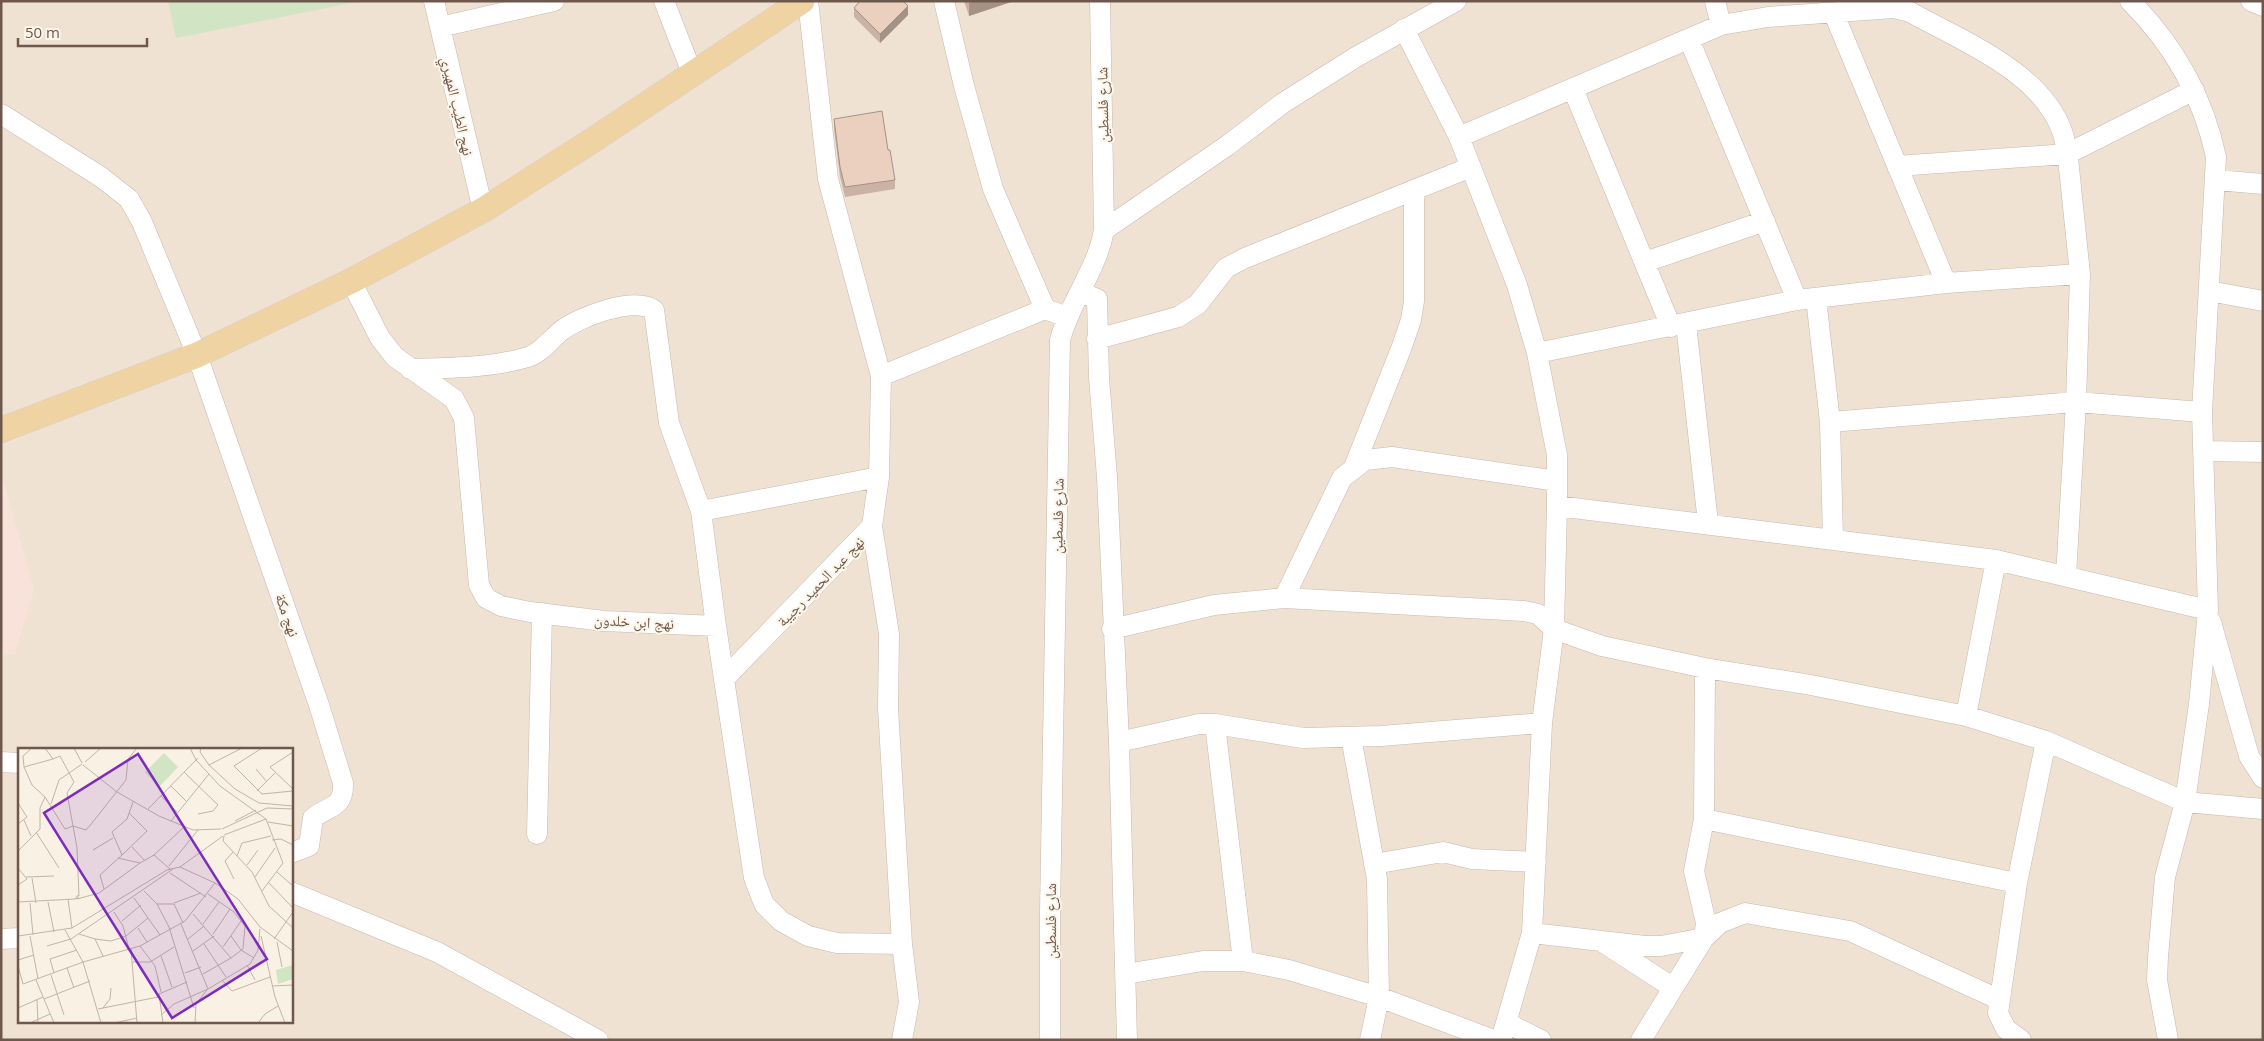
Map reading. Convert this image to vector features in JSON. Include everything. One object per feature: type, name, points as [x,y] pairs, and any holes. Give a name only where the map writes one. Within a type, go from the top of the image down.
[{"type":"main road","points":[[1,430],[197,355],[352,282],[482,210],[594,140],[802,1]]},
{"type":"street","name":"نهج الطيب المهيري","points":[[434,1],[482,210]]},
{"type":"street","points":[[440,27],[554,1]]},
{"type":"street","points":[[664,1],[692,73]]},
{"type":"street","name":"نهج عبد الحميد رجيبة","points":[[725,678],[872,526],[880,477],[881,376],[828,178],[808,1]]},
{"type":"street","points":[[944,1],[964,86],[993,190],[1045,308],[1067,317]]},
{"type":"street","name":"شارع فلسطين","points":[[1050,1040],[1050,901],[1060,340],[1067,317],[1101,246],[1104,230],[1100,1]]},
{"type":"street","points":[[1104,230],[1228,145],[1283,103],[1404,29],[1456,1]]},
{"type":"street","points":[[1715,1],[1721,25]]},
{"type":"street","points":[[2130,1],[2145,16],[2172,50],[2194,90],[2210,129],[2216,156],[2202,412],[2208,610],[2199,704],[2185,802],[2165,877],[2158,957],[2158,980],[2168,1040]]},
{"type":"street","points":[[2251,1],[2263,6]]},
{"type":"street","points":[[1459,137],[1721,25],[1768,16],[1834,14],[1901,5],[2007,66],[2023,79],[2050,108],[2062,131],[2067,154],[2080,274],[2076,402],[2066,576]]},
{"type":"street","points":[[1834,14],[1946,284]]},
{"type":"street","points":[[1404,29],[1459,137],[1517,284],[1537,353],[1557,455],[1554,630],[1542,723],[1532,933],[1504,1031],[1540,1040]]},
{"type":"street","points":[[1689,39],[1765,221],[1806,299],[1830,422],[1832,539]]},
{"type":"street","points":[[1573,89],[1645,262],[1678,325],[1708,523]]},
{"type":"street","points":[[1897,166],[2067,154],[2194,90]]},
{"type":"street","points":[[1,114],[101,177],[129,199],[142,222],[197,355]]},
{"type":"street","points":[[1097,339],[1178,317],[1198,304],[1226,268],[1245,258],[1471,167]]},
{"type":"street","points":[[2216,180],[2263,184]]},
{"type":"street","points":[[1354,467],[1411,320],[1414,301],[1414,190]]},
{"type":"street","points":[[1645,262],[1765,221]]},
{"type":"street","points":[[1537,353],[1806,299],[1946,284],[2080,274]]},
{"type":"street","name":"نهج ابن خلدون","points":[[352,282],[380,338],[395,357],[454,399],[464,418],[479,585],[486,598],[501,606],[604,621],[716,626]]},
{"type":"street","points":[[2209,290],[2263,301]]},
{"type":"street","points":[[1080,292],[1097,299],[1097,339],[1107,476],[1112,629],[1119,742],[1127,1040]]},
{"type":"street","points":[[410,369],[456,368],[530,356],[581,317],[629,306],[648,306],[654,310],[669,423],[701,511],[716,626],[754,878],[764,904],[781,921],[808,936],[837,943],[902,944]]},
{"type":"street","points":[[881,376],[1045,308]]},
{"type":"street","name":"نهج مكة","points":[[197,355],[319,705],[343,783],[341,800],[313,818],[309,846],[292,852]]},
{"type":"street","points":[[1830,422],[2076,402],[2202,412]]},
{"type":"street","points":[[2203,452],[2263,452]]},
{"type":"street","points":[[1284,598],[1342,478],[1365,460],[1392,458],[1557,481]]},
{"type":"street","points":[[701,511],[880,477]]},
{"type":"street","points":[[1557,506],[1708,523],[1996,560],[2208,610]]},
{"type":"street","points":[[872,526],[889,634],[888,708],[902,944],[909,1002],[902,1040]]},
{"type":"street","points":[[1966,716],[1996,560]]},
{"type":"street","points":[[1112,629],[1214,605],[1284,598],[1524,611],[1538,614],[1554,630],[1602,646],[1705,668],[1811,685],[1966,716],[2046,741],[2185,802],[2263,810]]},
{"type":"street","points":[[2208,610],[2250,756],[2263,778]]},
{"type":"street","points":[[537,834],[542,613]]},
{"type":"street","points":[[1704,938],[1706,923],[1694,871],[1704,820],[1705,668]]},
{"type":"street","points":[[1119,742],[1199,724],[1215,724],[1303,738],[1542,723]]},
{"type":"street","points":[[1215,724],[1243,961]]},
{"type":"street","points":[[1351,736],[1377,879],[1379,997],[1370,1040]]},
{"type":"street","points":[[2021,1040],[2006,1029],[1998,1012],[2017,883],[2046,741]]},
{"type":"street","points":[[1,762],[18,763]]},
{"type":"street","points":[[1704,820],[2017,883]]},
{"type":"street","points":[[1374,864],[1443,852],[1472,860],[1536,862]]},
{"type":"street","points":[[292,892],[437,952],[598,1040]]},
{"type":"street","points":[[1640,1040],[1704,938],[1720,922],[1745,913],[1850,932],[2000,1000]]},
{"type":"street","points":[[1532,933],[1645,946],[1661,946],[1704,938]]},
{"type":"street","points":[[1,939],[18,938]]},
{"type":"street","points":[[1599,940],[1672,987]]},
{"type":"street","points":[[1126,974],[1203,961],[1243,961],[1289,970],[1379,997],[1494,1040]]},
{"type":"shaded area","points":[[1,1],[2263,1],[2263,1040],[1,1040]]},
{"type":"shaded area","points":[[1,472],[34,590],[15,654],[1,654]]},
{"type":"green space","points":[[168,1],[361,1],[176,38]]},
{"type":"building","points":[[860,1],[903,1],[908,6],[880,34],[854,8]]},
{"type":"building","points":[[882,111],[895,180],[845,187],[840,167],[834,119]]}]
